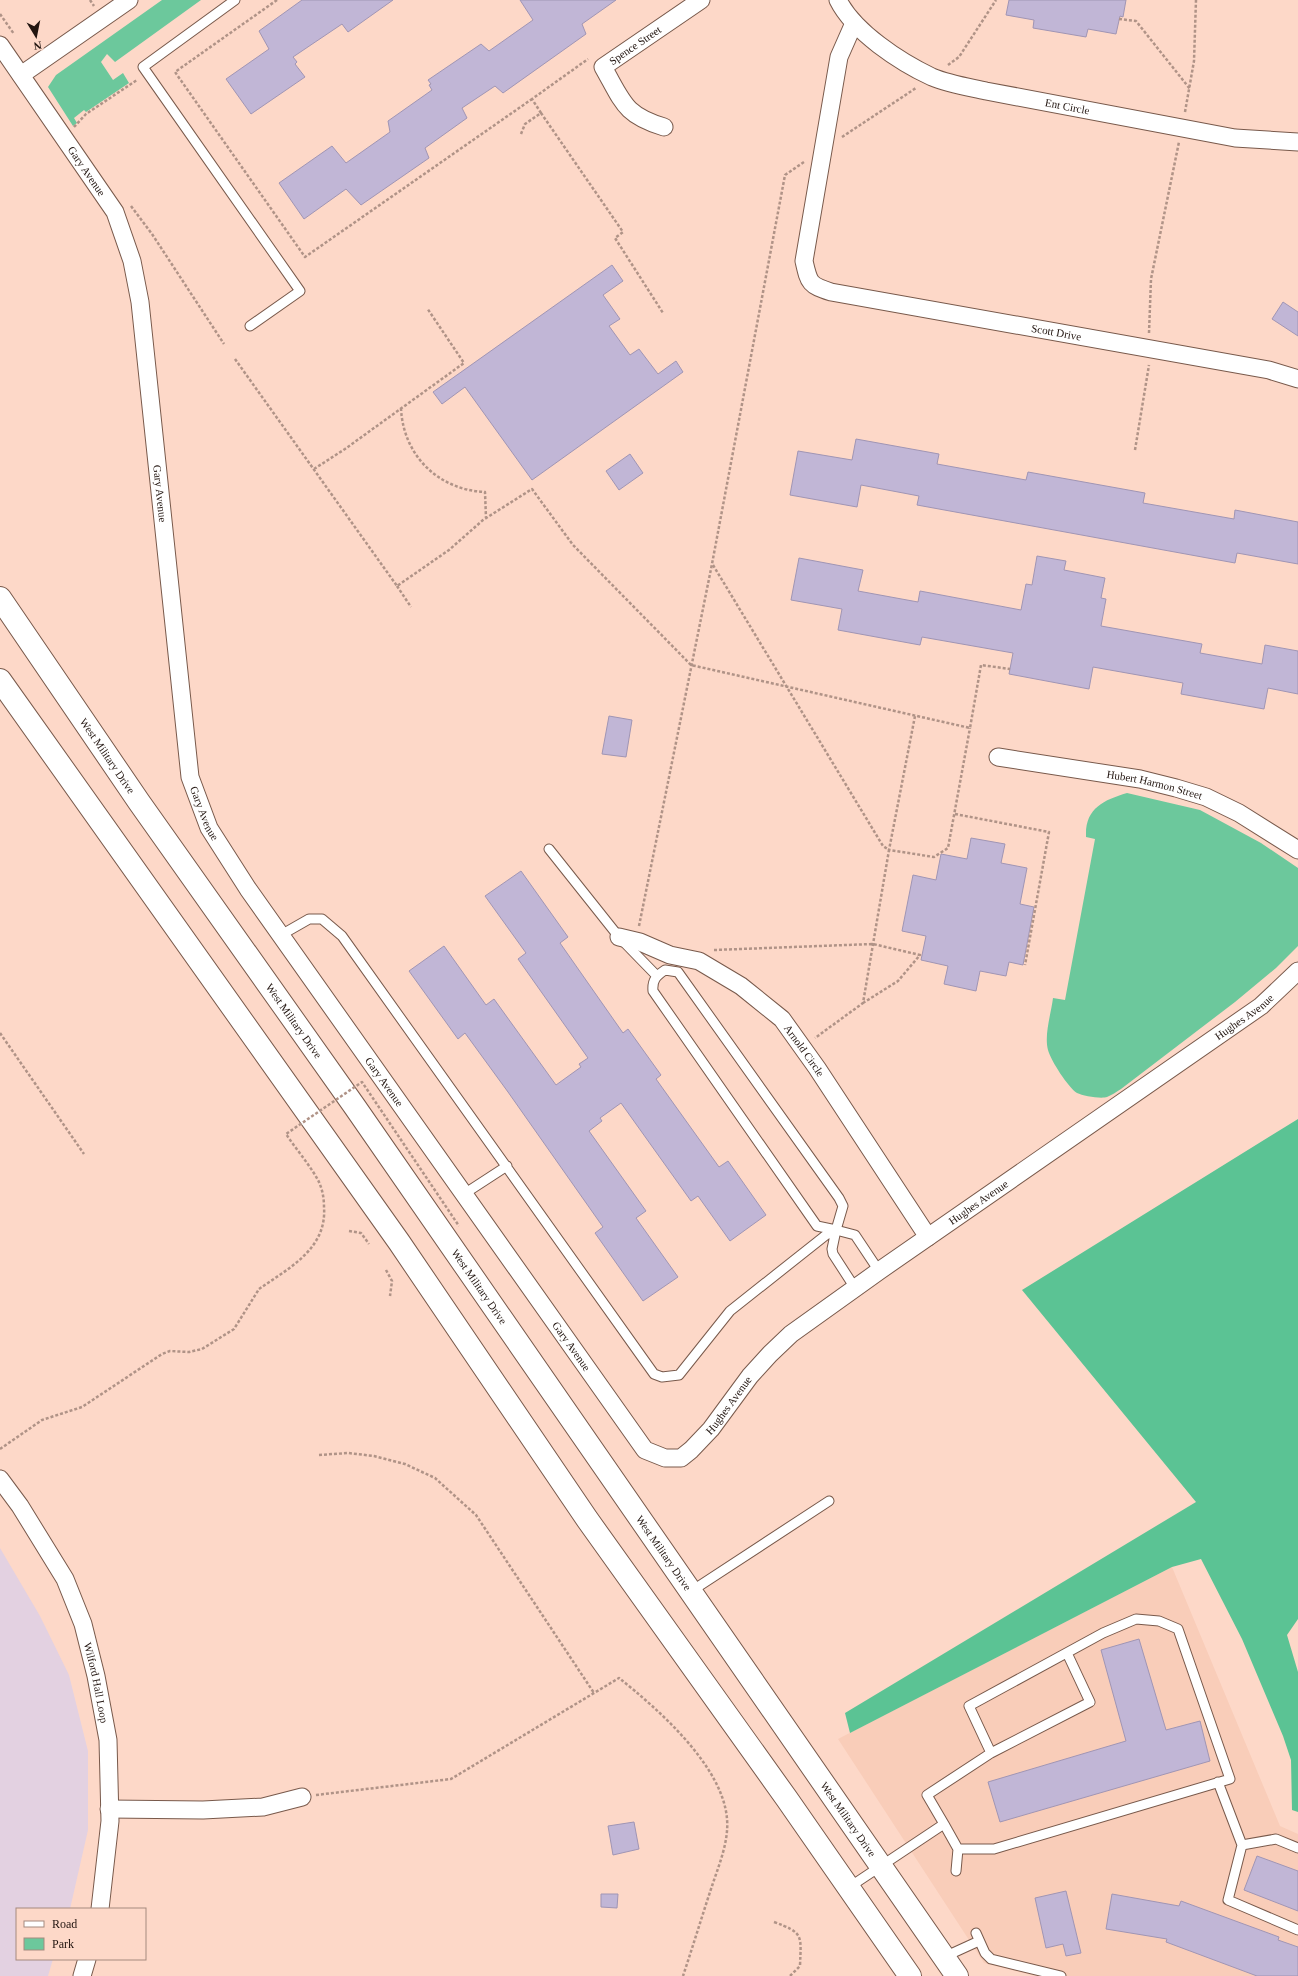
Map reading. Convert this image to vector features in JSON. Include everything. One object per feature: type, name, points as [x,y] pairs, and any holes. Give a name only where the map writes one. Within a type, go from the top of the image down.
[{"type":"main road","name":"West Military Drive","points":[[0,598],[139,802],[355,1108],[957,1976]]},
{"type":"main road","points":[[0,680],[399,1242],[587,1519],[782,1792],[910,1976]]},
{"type":"street","points":[[21,75],[129,0]]},
{"type":"street","name":"Spence Street","points":[[664,127],[646,122],[633,114],[625,105],[603,67],[702,0]]},
{"type":"street","name":"Ent Circle","points":[[838,0],[854,23],[907,64],[933,77],[986,91],[1235,138],[1298,142]]},
{"type":"street","points":[[823,149],[839,57],[854,23]]},
{"type":"street","name":"Gary Avenue","points":[[0,45],[115,212],[132,261],[140,302],[190,777],[209,828],[281,935],[645,1450],[665,1458],[681,1458]]},
{"type":"street","name":"Scott Drive","points":[[823,149],[804,261],[808,278],[815,287],[831,292],[1269,370],[1298,379]]},
{"type":"street","name":"Hubert Harmon Street","points":[[998,757],[1140,779],[1206,797],[1239,813],[1298,850]]},
{"type":"street","name":"Arnold Circle","points":[[618,937],[640,942],[670,955],[699,962],[741,986],[782,1019],[803,1047],[928,1237]]},
{"type":"street","name":"Hughes Avenue","points":[[681,1458],[692,1450],[711,1429],[750,1376],[791,1334],[879,1271],[1261,1006],[1298,971]]},
{"type":"street","name":"Wilford Hall Loop","points":[[0,1479],[20,1506],[65,1579],[83,1624],[96,1676],[108,1740],[109,1809],[100,1908]]},
{"type":"street","points":[[109,1809],[202,1810],[263,1807],[302,1797]]},
{"type":"street","points":[[82,1976],[87,1960]]},
{"type":"lane","points":[[235,0],[144,67],[300,291],[250,326]]},
{"type":"lane","points":[[549,849],[618,937],[656,975]]},
{"type":"lane","points":[[281,935],[308,919],[322,918],[342,936],[654,1374],[662,1377],[679,1375],[730,1311],[826,1235],[836,1230]]},
{"type":"lane","points":[[683,980],[684,966],[687,959]]},
{"type":"lane","points":[[855,1288],[833,1254],[832,1249],[836,1230],[843,1206],[839,1198],[678,972],[665,970],[656,975],[652,983],[653,991],[812,1220],[817,1226],[836,1230],[855,1235],[879,1271]]},
{"type":"lane","points":[[464,1194],[506,1166]]},
{"type":"lane","points":[[690,1592],[829,1501]]},
{"type":"lane","points":[[958,1849],[994,1849],[1230,1779],[1178,1629],[1159,1621],[1136,1619],[1103,1633],[970,1706],[990,1753]]},
{"type":"lane","points":[[956,1871],[958,1849],[927,1795],[990,1753],[1090,1702],[1067,1653]]},
{"type":"lane","points":[[1218,1782],[1242,1845],[1228,1900],[1298,1930]]},
{"type":"lane","points":[[848,1888],[944,1824]]},
{"type":"lane","points":[[1242,1845],[1276,1839],[1298,1848]]},
{"type":"lane","points":[[944,1957],[977,1937],[985,1953],[991,1959],[1061,1976]]},
{"type":"path","points":[[277,0],[175,72],[305,256],[532,99]]},
{"type":"path","points":[[638,928],[712,564],[785,175],[933,77],[959,57],[996,0]]},
{"type":"path","points":[[1135,450],[1150,360],[1148,348],[1151,279],[1190,90],[1194,61],[1196,0]]},
{"type":"path","points":[[0,14],[16,37]]},
{"type":"path","points":[[1119,19],[1136,21],[1190,90]]},
{"type":"path","points":[[78,134],[73,128],[86,114],[148,72]]},
{"type":"path","points":[[521,134],[524,124],[541,113],[623,232],[615,238],[663,314]]},
{"type":"path","points":[[129,203],[152,234],[224,344]]},
{"type":"path","points":[[314,469],[464,363],[427,308]]},
{"type":"path","points":[[235,359],[411,607]]},
{"type":"path","points":[[402,408],[406,436],[422,464],[437,477],[454,486],[471,491],[485,492],[486,518]]},
{"type":"path","points":[[397,586],[449,550],[486,518],[532,489],[573,545],[691,665],[970,728]]},
{"type":"path","points":[[712,564],[883,846],[889,850],[934,857],[948,848],[981,665],[1010,669]]},
{"type":"path","points":[[863,1003],[889,850],[915,716]]},
{"type":"path","points":[[955,814],[1049,832],[1025,965]]},
{"type":"path","points":[[713,950],[873,944],[920,955],[898,981],[863,1003],[803,1047]]},
{"type":"path","points":[[0,1033],[84,1154]]},
{"type":"path","points":[[0,1449],[42,1420],[82,1408],[162,1354],[170,1351],[189,1352],[202,1349],[234,1328],[259,1289],[304,1258],[315,1245],[323,1227],[324,1196],[318,1180],[286,1134],[362,1082],[459,1226]]},
{"type":"path","points":[[348,1231],[361,1233],[369,1244]]},
{"type":"path","points":[[386,1270],[392,1281],[390,1296]]},
{"type":"path","points":[[320,1455],[348,1453],[374,1456],[405,1464],[435,1478],[476,1515],[594,1693]]},
{"type":"path","points":[[302,1797],[451,1779],[618,1678],[649,1702],[701,1758],[722,1793],[728,1819],[725,1847],[683,1976]]},
{"type":"path","points":[[774,1922],[794,1929],[799,1935],[801,1944],[800,1966],[790,1976]]},
{"type":"shaded area","points":[[0,1548],[40,1616],[69,1675],[88,1751],[88,1830],[70,1908],[16,1908],[16,1960],[53,1960],[48,1976],[0,1976]]},
{"type":"shaded area","points":[[1172,1567],[1280,1826],[1298,1834],[1298,1976],[1035,1976],[984,1963],[838,1739]]},
{"type":"green space","points":[[162,0],[201,0],[115,62],[107,54],[101,62],[113,80],[123,73],[129,83],[86,112],[84,110],[74,118],[77,123],[73,126],[48,87],[56,75]]},
{"type":"green space","points":[[1127,793],[1200,810],[1261,843],[1298,868],[1298,946],[1276,968],[1235,1002],[1121,1089],[1104,1098],[1083,1095],[1073,1090],[1060,1073],[1048,1050],[1047,1031],[1053,998],[1065,1000],[1095,839],[1086,837],[1089,818],[1093,811],[1104,802]]},
{"type":"green space","points":[[1298,1119],[1298,1619],[1287,1635],[1298,1672],[1298,1812],[1292,1810],[1291,1760],[1283,1736],[1242,1639],[1201,1559],[1172,1567],[850,1733],[845,1713],[1196,1502],[1022,1290]]},
{"type":"building","points":[[302,0],[393,0],[348,32],[342,24],[293,57],[297,62],[295,64],[305,77],[251,114],[226,79],[269,49],[259,31]]},
{"type":"building","points":[[520,0],[616,0],[582,24],[586,34],[503,93],[495,86],[462,108],[467,118],[425,148],[429,158],[361,205],[346,189],[304,219],[279,183],[332,146],[346,163],[390,132],[388,121],[432,90],[429,85],[431,84],[428,80],[481,44],[489,51],[533,20]]},
{"type":"building","points":[[1009,0],[1126,0],[1123,17],[1120,16],[1116,34],[1088,29],[1086,37],[1033,28],[1034,20],[1006,15]]},
{"type":"building","points":[[612,265],[623,281],[603,295],[620,319],[609,326],[630,355],[639,349],[658,374],[676,361],[683,372],[532,480],[465,387],[442,404],[433,392]]},
{"type":"building","points":[[1283,302],[1298,312],[1298,336],[1272,319]]},
{"type":"building","points":[[856,439],[939,454],[937,464],[1026,480],[1028,472],[1145,493],[1143,503],[1234,519],[1235,510],[1298,522],[1298,564],[1237,553],[1235,563],[917,505],[919,496],[861,485],[857,507],[790,495],[798,451],[852,460]]},
{"type":"building","points":[[630,454],[643,473],[619,490],[606,471]]},
{"type":"building","points":[[1037,556],[1066,561],[1064,570],[1105,578],[1101,598],[1106,599],[1101,626],[1202,644],[1200,653],[1262,664],[1265,645],[1298,651],[1298,694],[1268,688],[1264,709],[1181,694],[1183,683],[1093,667],[1089,689],[1009,674],[1013,653],[922,637],[920,645],[838,630],[842,609],[791,600],[799,558],[863,570],[858,591],[918,602],[920,591],[1021,610],[1026,584],[1032,585]]},
{"type":"building","points":[[609,716],[632,720],[626,757],[602,754]]},
{"type":"building","points":[[971,838],[1005,844],[1001,863],[1027,868],[1020,904],[1034,907],[1023,965],[1009,962],[1006,976],[980,971],[976,991],[944,984],[948,966],[921,960],[926,936],[902,931],[913,875],[936,880],[941,854],[967,859]]},
{"type":"building","points":[[521,871],[568,937],[560,943],[623,1033],[628,1029],[661,1075],[656,1079],[719,1167],[728,1161],[766,1215],[730,1241],[698,1196],[691,1201],[621,1103],[600,1118],[602,1121],[589,1131],[646,1211],[636,1218],[678,1277],[643,1301],[595,1233],[603,1227],[508,1092],[465,1033],[458,1039],[409,971],[444,946],[486,1005],[494,999],[556,1085],[581,1067],[579,1064],[588,1058],[518,959],[526,953],[485,896]]},
{"type":"building","points":[[1139,1639],[1166,1730],[1200,1721],[1210,1761],[1000,1822],[988,1782],[1126,1741],[1101,1650]]},
{"type":"building","points":[[634,1822],[639,1849],[613,1855],[608,1826]]},
{"type":"building","points":[[1257,1856],[1298,1871],[1298,1911],[1244,1890]]},
{"type":"building","points":[[1066,1891],[1081,1953],[1066,1956],[1063,1944],[1046,1948],[1035,1898]]},
{"type":"building","points":[[601,1894],[618,1894],[617,1908],[601,1907]]},
{"type":"building","points":[[1112,1894],[1179,1906],[1181,1901],[1279,1937],[1278,1940],[1298,1947],[1298,1976],[1257,1976],[1166,1942],[1167,1939],[1106,1929]]}]
